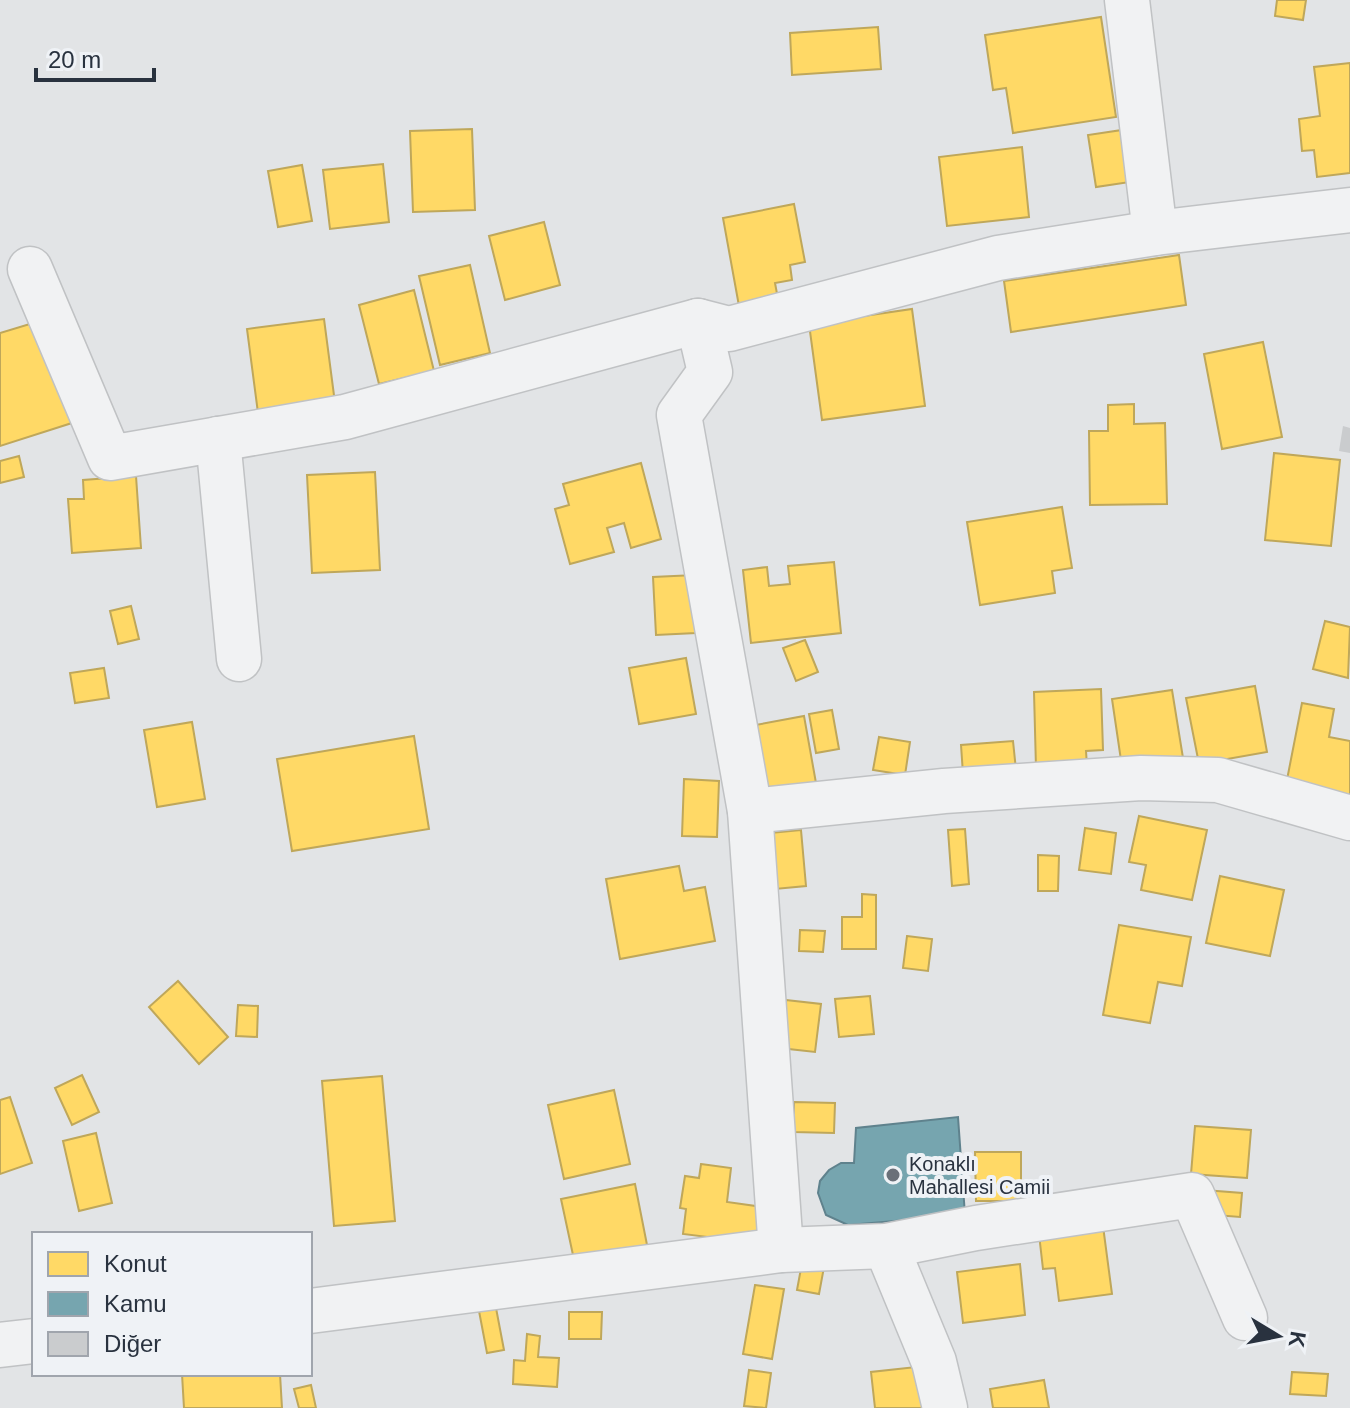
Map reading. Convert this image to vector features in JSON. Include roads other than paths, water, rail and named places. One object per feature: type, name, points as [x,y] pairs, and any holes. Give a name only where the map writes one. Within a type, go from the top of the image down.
[{"type":"street","points":[[1127,0],[1155,233]]},
{"type":"street","points":[[30,269],[110,458],[345,417],[698,321],[729,329],[998,258],[1155,233],[1350,210]]},
{"type":"street","points":[[698,321],[710,372],[679,415],[750,811],[781,1250]]},
{"type":"street","points":[[218,439],[239,659]]},
{"type":"street","points":[[750,811],[944,791],[1141,778],[1218,780],[1350,818]]},
{"type":"street","points":[[312,1311],[781,1250],[886,1246],[976,1228],[1192,1195],[1245,1318]]},
{"type":"street","points":[[886,1246],[934,1362],[945,1408]]},
{"type":"street","points":[[0,1345],[32,1341]]},
{"type":"place","name":"Konaklı Mahallesi Camii","points":[[893,1175]]}]
